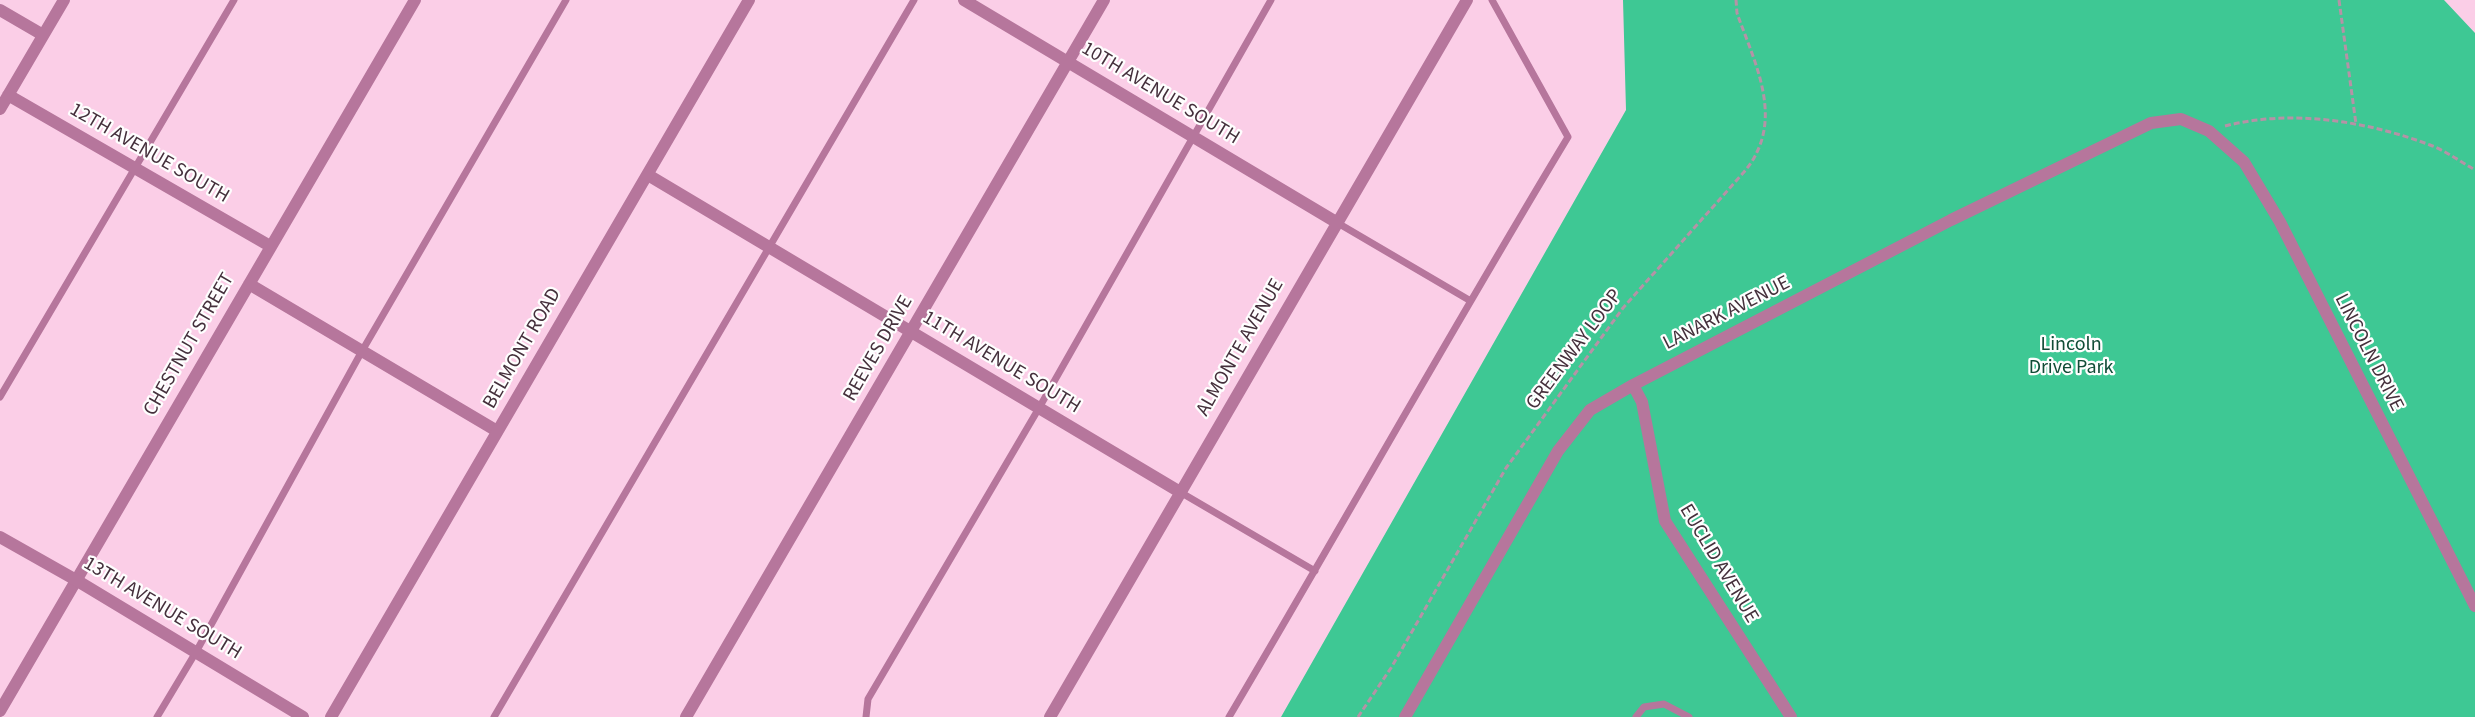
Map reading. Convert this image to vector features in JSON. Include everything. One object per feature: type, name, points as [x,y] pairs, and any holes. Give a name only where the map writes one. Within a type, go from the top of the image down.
[{"type":"street","points":[[0,109],[64,0]]},
{"type":"street","name":"CHESTNUT STREET","points":[[0,711],[415,0]]},
{"type":"street","name":"BELMONT ROAD","points":[[331,717],[749,0]]},
{"type":"street","name":"10TH AVENUE SOUTH","points":[[964,0],[1336,222]]},
{"type":"street","name":"REEVES DRIVE","points":[[686,717],[1104,0]]},
{"type":"street","name":"ALMONTE AVENUE","points":[[1050,717],[1467,0]]},
{"type":"street","points":[[0,10],[43,35]]},
{"type":"street","name":"12TH AVENUE SOUTH","points":[[8,95],[270,246]]},
{"type":"street","name":"LANARK AVENUE","points":[[1405,717],[1558,451],[1590,410],[1633,385],[1951,220],[2151,123],[2181,119],[2209,131]]},
{"type":"street","name":"LINCOLN DRIVE","points":[[2209,131],[2244,162],[2280,222],[2475,606]]},
{"type":"street","name":"11TH AVENUE SOUTH","points":[[648,174],[1180,492]]},
{"type":"street","points":[[249,284],[497,431]]},
{"type":"street","name":"EUCLID AVENUE","points":[[1633,385],[1642,402],[1665,521],[1791,717]]},
{"type":"street","name":"13TH AVENUE SOUTH","points":[[0,537],[76,580],[303,717]]},
{"type":"lane","points":[[0,397],[234,0]]},
{"type":"lane","points":[[157,717],[196,652],[362,351],[566,0]]},
{"type":"lane","points":[[495,717],[914,0]]},
{"type":"lane","points":[[866,717],[868,699],[1039,408],[1271,0]]},
{"type":"lane","points":[[1229,717],[1316,571],[1469,300],[1568,137],[1492,0]]},
{"type":"lane","points":[[1336,222],[1469,300]]},
{"type":"lane","points":[[1180,492],[1316,571]]},
{"type":"lane","points":[[1636,717],[1644,707],[1664,704],[1689,717]]},
{"type":"path","name":"GREENWAY LOOP","points":[[1358,717],[1390,668],[1506,468],[1623,308],[1744,172],[1758,152],[1765,123],[1765,95],[1737,13],[1736,0]]},
{"type":"path","points":[[2339,0],[2356,124]]},
{"type":"path","points":[[2209,131],[2252,119],[2299,117],[2356,124],[2432,145],[2475,170]]},
{"type":"green space","name":"Lincoln Drive Park","points":[[1623,0],[2444,0],[2475,33],[2475,717],[1281,717],[1626,110]]}]
